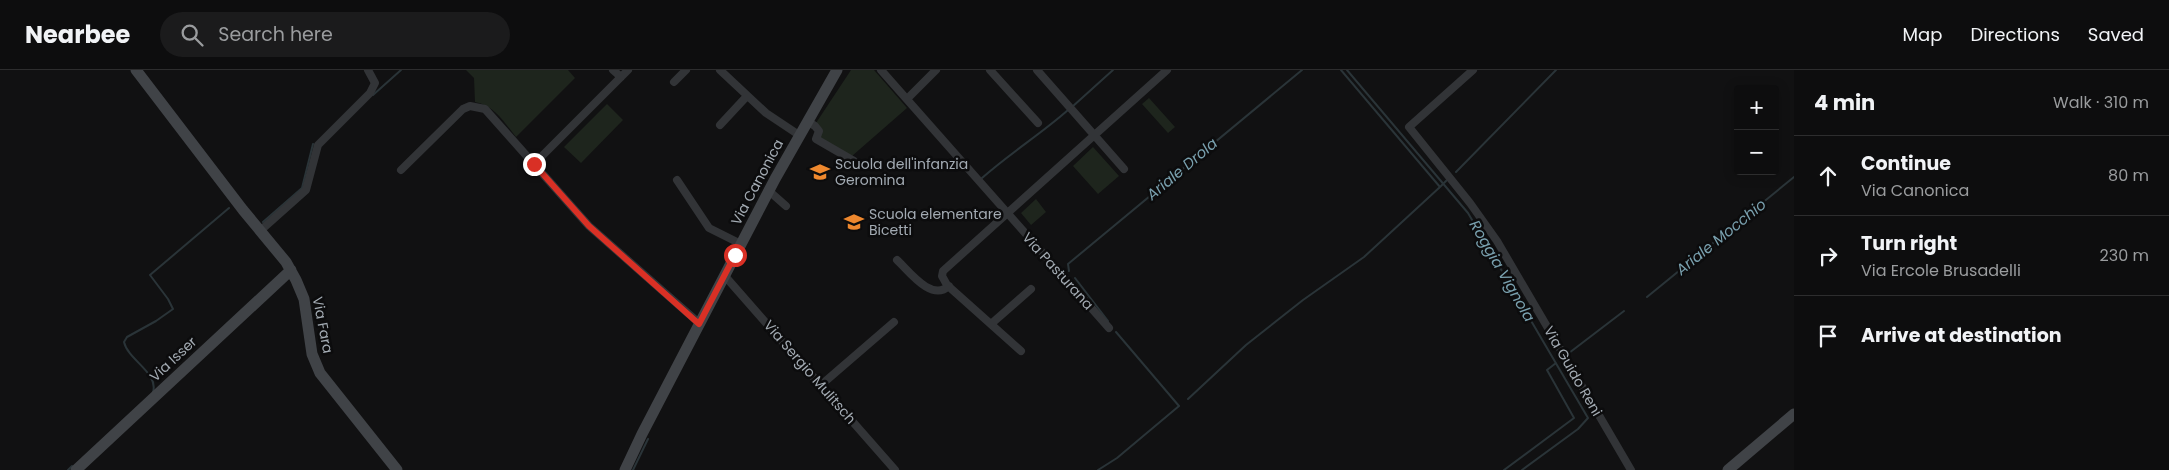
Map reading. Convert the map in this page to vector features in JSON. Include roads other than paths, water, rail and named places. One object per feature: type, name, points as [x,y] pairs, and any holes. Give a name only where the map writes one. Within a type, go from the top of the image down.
[{"type":"street","name":"Via Fara","points":[[136,70],[280,253],[291,270],[304,299],[312,354],[320,372],[398,470]]},
{"type":"street","points":[[260,230],[306,190],[318,145],[370,93],[375,83],[368,70]]},
{"type":"street","points":[[613,70],[621,78]]},
{"type":"street","points":[[534,164],[628,70]]},
{"type":"street","points":[[674,82],[686,70]]},
{"type":"street","points":[[720,70],[766,114],[799,135]]},
{"type":"street","name":"Via Canonica","points":[[625,470],[724,275],[799,135],[837,70]]},
{"type":"street","name":"Via Pasturana","points":[[881,70],[1109,328]]},
{"type":"street","points":[[907,98],[936,70]]},
{"type":"street","points":[[990,70],[1038,123]]},
{"type":"street","points":[[1037,70],[1124,169]]},
{"type":"street","points":[[1021,351],[949,286],[942,276],[946,267],[1167,70]]},
{"type":"street","name":"Via Guido Reni","points":[[1473,70],[1409,127],[1497,241],[1631,470]]},
{"type":"street","points":[[720,125],[747,96]]},
{"type":"street","points":[[400,170],[457,113],[470,106],[485,109],[589,226],[699,324]]},
{"type":"street","points":[[807,121],[819,130],[816,139],[854,161]]},
{"type":"street","points":[[677,180],[709,228],[741,244]]},
{"type":"street","points":[[769,191],[786,206]]},
{"type":"street","points":[[897,260],[927,287],[942,291],[949,286]]},
{"type":"street","name":"Via Isser","points":[[76,470],[291,270]]},
{"type":"street","name":"Via Sergio Mulitsch","points":[[724,275],[895,470]]},
{"type":"street","points":[[991,324],[1031,289]]},
{"type":"street","points":[[821,385],[894,322]]},
{"type":"street","points":[[1728,470],[1794,414]]},
{"type":"waterway","points":[[373,95],[401,70]]},
{"type":"waterway","points":[[1072,107],[1113,70]]},
{"type":"waterway","name":"Ariale Drola","points":[[1069,271],[1068,264],[1302,70]]},
{"type":"waterway","name":"Ariale Drola","points":[[1341,70],[1440,187],[1447,180]]},
{"type":"waterway","name":"Roggia Vignola","points":[[1347,70],[1468,213],[1588,418],[1578,429],[1522,470]]},
{"type":"waterway","name":"Ariale Drola","points":[[1456,172],[1556,70]]},
{"type":"waterway","points":[[982,178],[1068,110]]},
{"type":"waterway","points":[[263,222],[302,188],[313,144]]},
{"type":"waterway","name":"Ariale Mocchio","points":[[1647,297],[1794,177]]},
{"type":"waterway","points":[[1188,399],[1246,345],[1303,300],[1364,257],[1440,187]]},
{"type":"waterway","points":[[153,392],[154,385],[152,379],[131,355],[124,342],[127,337],[173,309],[150,275],[229,208]]},
{"type":"waterway","name":"Ariale Drola","points":[[1075,278],[1108,321]]},
{"type":"waterway","name":"Ariale Mocchio","points":[[1569,353],[1624,311]]},
{"type":"waterway","name":"Ariale Drola","points":[[1098,470],[1117,458],[1179,406],[1116,332]]},
{"type":"waterway","name":"Ariale Mocchio","points":[[1504,470],[1574,418],[1547,370],[1556,363]]},
{"type":"waterway","points":[[633,470],[648,439]]},
{"type":"waterway","points":[[68,470],[72,466]]},
{"type":"place","name":"Scuola dell'infanzia Geromina","points":[[820,172]]},
{"type":"place","name":"Scuola elementare Bicetti","points":[[854,222]]}]
